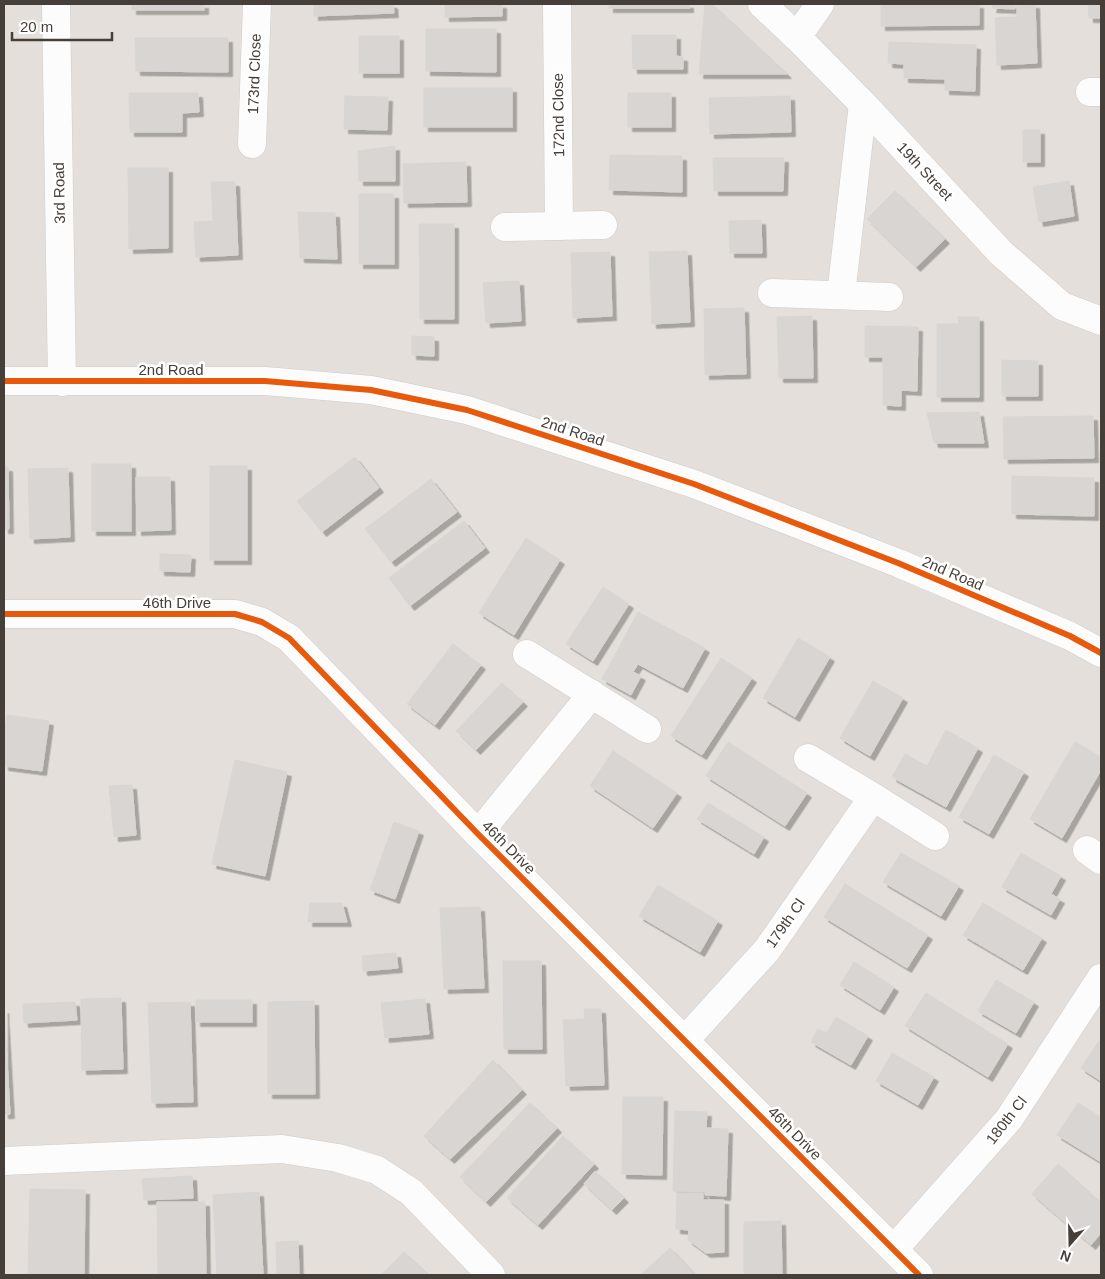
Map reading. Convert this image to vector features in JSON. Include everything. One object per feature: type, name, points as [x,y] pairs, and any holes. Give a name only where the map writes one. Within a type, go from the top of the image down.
[{"type":"street","name":"3rd Road","points":[[56,4],[62,382]]},
{"type":"street","name":"173rd Close","points":[[252,144],[257,4]]},
{"type":"street","name":"172nd Close","points":[[557,4],[559,226]]},
{"type":"street","name":"19th Street","points":[[762,4],[863,104],[1001,253],[1062,306],[1101,321]]},
{"type":"street","points":[[797,37],[820,4]]},
{"type":"street","points":[[841,295],[863,104]]},
{"type":"street","points":[[505,227],[603,225]]},
{"type":"street","points":[[772,293],[889,297]]},
{"type":"street","name":"2nd Road","points":[[4,381],[265,381],[371,390],[467,410],[694,484],[898,563],[1070,636],[1101,653]]},
{"type":"street","name":"46th Drive","points":[[4,614],[235,614],[262,622],[288,638],[478,834],[920,1275]]},
{"type":"street","points":[[527,654],[647,729]]},
{"type":"street","points":[[478,834],[592,694]]},
{"type":"street","points":[[808,758],[934,836]]},
{"type":"street","name":"179th Cl","points":[[685,1040],[767,950],[873,797]]},
{"type":"street","name":"180th Cl","points":[[894,1249],[1010,1119],[1101,978]]},
{"type":"street","points":[[4,1161],[282,1149],[338,1158],[377,1170],[411,1192],[491,1275]]},
{"type":"shaded area","points":[[4,4],[1101,4],[1101,1275],[4,1275]]},
{"type":"building","points":[[132,4],[204,4],[204,10],[132,10]]},
{"type":"building","points":[[314,4],[393,4],[394,13],[314,16]]},
{"type":"building","points":[[445,4],[502,4],[502,16],[445,17]]},
{"type":"building","points":[[609,4],[689,4],[689,8],[609,8]]},
{"type":"building","points":[[705,4],[712,4],[787,74],[699,74]]},
{"type":"building","points":[[881,4],[979,4],[979,25],[881,26]]},
{"type":"building","points":[[993,4],[1015,4],[1015,9],[992,8]]},
{"type":"building","points":[[1017,4],[1035,4],[1037,63],[997,65],[995,18],[1017,17]]},
{"type":"building","points":[[1088,4],[1101,4],[1101,18],[1089,18]]},
{"type":"building","points":[[426,29],[496,29],[496,72],[426,71]]},
{"type":"building","points":[[632,35],[676,35],[676,56],[683,57],[683,69],[633,69]]},
{"type":"building","points":[[359,36],[399,36],[399,73],[359,73]]},
{"type":"building","points":[[135,38],[228,38],[228,72],[136,71]]},
{"type":"building","points":[[889,42],[976,45],[975,91],[945,90],[945,79],[904,78],[904,64],[888,63]]},
{"type":"building","points":[[424,88],[512,88],[512,127],[424,127]]},
{"type":"building","points":[[129,93],[198,93],[199,112],[182,113],[182,132],[130,132]]},
{"type":"building","points":[[628,93],[671,93],[671,127],[628,127]]},
{"type":"building","points":[[345,96],[388,97],[387,130],[344,129]]},
{"type":"building","points":[[790,96],[791,132],[710,134],[709,98]]},
{"type":"building","points":[[1023,130],[1040,130],[1040,162],[1023,162]]},
{"type":"building","points":[[395,146],[395,181],[359,181],[358,151]]},
{"type":"building","points":[[610,155],[682,156],[682,192],[609,190]]},
{"type":"building","points":[[713,158],[784,158],[783,191],[714,191]]},
{"type":"building","points":[[466,162],[467,202],[404,203],[403,164]]},
{"type":"building","points":[[128,168],[168,168],[168,248],[129,249]]},
{"type":"building","points":[[1069,181],[1074,216],[1039,222],[1033,187]]},
{"type":"building","points":[[211,182],[235,182],[238,255],[196,257],[194,222],[213,221]]},
{"type":"building","points":[[895,191],[945,239],[916,267],[867,219]]},
{"type":"building","points":[[359,194],[394,194],[394,264],[359,264]]},
{"type":"building","points":[[298,212],[335,213],[337,259],[300,258]]},
{"type":"building","points":[[761,220],[762,253],[730,253],[729,221]]},
{"type":"building","points":[[419,224],[454,224],[454,319],[420,319]]},
{"type":"building","points":[[687,251],[690,322],[652,324],[649,252]]},
{"type":"building","points":[[610,252],[612,316],[573,318],[571,253]]},
{"type":"building","points":[[519,281],[521,321],[486,323],[483,283]]},
{"type":"building","points":[[744,308],[746,374],[705,375],[704,309]]},
{"type":"building","points":[[812,316],[813,378],[779,378],[777,317]]},
{"type":"building","points":[[958,317],[979,317],[979,397],[937,397],[937,324],[959,324]]},
{"type":"building","points":[[865,326],[918,327],[917,391],[901,390],[901,406],[883,405],[883,357],[865,357]]},
{"type":"building","points":[[412,336],[434,337],[434,356],[412,355]]},
{"type":"building","points":[[1002,360],[1038,361],[1038,396],[1002,396]]},
{"type":"building","points":[[979,412],[984,443],[934,443],[927,413]]},
{"type":"building","points":[[1093,416],[1094,458],[1004,459],[1003,417]]},
{"type":"building","points":[[355,457],[379,488],[322,532],[297,501]]},
{"type":"building","points":[[92,464],[131,464],[131,531],[92,531]]},
{"type":"building","points":[[210,466],[247,466],[247,560],[210,560]]},
{"type":"building","points":[[4,467],[8,467],[9,529],[4,529]]},
{"type":"building","points":[[68,468],[70,537],[30,539],[28,469]]},
{"type":"building","points":[[1012,476],[1094,478],[1094,516],[1012,514]]},
{"type":"building","points":[[136,477],[170,477],[171,530],[137,531]]},
{"type":"building","points":[[431,479],[457,512],[391,562],[365,529]]},
{"type":"building","points":[[464,521],[485,548],[410,606],[389,578]]},
{"type":"building","points":[[526,538],[560,560],[514,635],[479,613]]},
{"type":"building","points":[[160,554],[191,555],[190,572],[160,571]]},
{"type":"building","points":[[603,587],[629,604],[593,661],[566,644]]},
{"type":"building","points":[[638,612],[705,648],[683,688],[638,664],[633,672],[641,676],[631,695],[602,679]]},
{"type":"building","points":[[798,638],[830,657],[795,717],[763,698]]},
{"type":"building","points":[[453,644],[481,665],[435,725],[407,704]]},
{"type":"building","points":[[721,658],[752,678],[702,755],[671,736]]},
{"type":"building","points":[[873,681],[903,698],[870,756],[840,738]]},
{"type":"building","points":[[502,683],[523,702],[476,750],[456,731]]},
{"type":"building","points":[[7,715],[49,721],[42,771],[4,766],[4,737]]},
{"type":"building","points":[[946,730],[978,748],[946,807],[892,777],[905,754],[927,766]]},
{"type":"building","points":[[728,742],[807,793],[785,826],[706,776]]},
{"type":"building","points":[[1075,742],[1101,757],[1101,770],[1062,838],[1030,819]]},
{"type":"building","points":[[613,751],[677,793],[653,828],[590,786]]},
{"type":"building","points":[[994,755],[1024,772],[989,834],[959,817]]},
{"type":"building","points":[[235,760],[287,772],[265,876],[212,864]]},
{"type":"building","points":[[132,785],[136,835],[114,837],[109,786]]},
{"type":"building","points":[[708,803],[764,837],[754,854],[697,819]]},
{"type":"building","points":[[394,822],[419,831],[395,899],[370,890]]},
{"type":"building","points":[[901,853],[959,886],[941,916],[883,882]]},
{"type":"building","points":[[1021,853],[1061,876],[1051,894],[1060,899],[1051,915],[1002,887]]},
{"type":"building","points":[[845,884],[928,935],[907,968],[824,917]]},
{"type":"building","points":[[658,885],[718,921],[700,952],[639,916]]},
{"type":"building","points":[[310,903],[342,903],[347,922],[308,922]]},
{"type":"building","points":[[983,903],[1042,938],[1023,970],[963,935]]},
{"type":"building","points":[[480,907],[484,988],[444,989],[440,908]]},
{"type":"building","points":[[396,953],[398,968],[363,971],[362,956]]},
{"type":"building","points":[[503,961],[541,961],[542,1049],[504,1049]]},
{"type":"building","points":[[854,962],[894,987],[880,1010],[840,985]]},
{"type":"building","points":[[996,980],[1034,1002],[1016,1033],[978,1011]]},
{"type":"building","points":[[926,993],[1008,1044],[988,1077],[905,1026]]},
{"type":"building","points":[[121,998],[123,1069],[82,1070],[81,999]]},
{"type":"building","points":[[425,999],[429,1034],[385,1038],[381,1003]]},
{"type":"building","points":[[196,1000],[252,1000],[252,1022],[196,1022]]},
{"type":"building","points":[[314,1001],[315,1094],[268,1094],[268,1002]]},
{"type":"building","points":[[75,1002],[77,1020],[24,1023],[23,1004]]},
{"type":"building","points":[[190,1002],[193,1102],[152,1103],[148,1003]]},
{"type":"building","points":[[4,1009],[10,1114],[4,1114]]},
{"type":"building","points":[[584,1009],[601,1009],[604,1085],[566,1086],[563,1020],[585,1019]]},
{"type":"building","points":[[836,1017],[868,1036],[851,1065],[811,1042],[818,1029],[827,1033]]},
{"type":"building","points":[[1099,1041],[1101,1043],[1101,1081],[1081,1068]]},
{"type":"building","points":[[892,1053],[934,1077],[918,1105],[876,1081]]},
{"type":"building","points":[[493,1060],[522,1090],[450,1159],[424,1136]]},
{"type":"building","points":[[623,1097],[663,1097],[662,1175],[622,1174]]},
{"type":"building","points":[[530,1103],[557,1128],[486,1202],[460,1177]]},
{"type":"building","points":[[1078,1103],[1101,1117],[1101,1162],[1057,1135]]},
{"type":"building","points":[[675,1111],[707,1112],[706,1128],[728,1129],[726,1196],[705,1195],[705,1192],[673,1191]]},
{"type":"building","points":[[563,1136],[594,1164],[538,1225],[507,1198]]},
{"type":"building","points":[[1058,1164],[1101,1203],[1101,1233],[1091,1245],[1032,1194]]},
{"type":"building","points":[[595,1171],[624,1198],[612,1210],[584,1184]]},
{"type":"building","points":[[192,1176],[193,1198],[144,1200],[142,1179]]},
{"type":"building","points":[[30,1189],[85,1190],[84,1275],[28,1275]]},
{"type":"building","points":[[259,1192],[263,1275],[217,1275],[213,1195]]},
{"type":"building","points":[[677,1193],[703,1193],[703,1200],[724,1200],[724,1252],[706,1253],[688,1240],[689,1230],[676,1229]]},
{"type":"building","points":[[157,1202],[205,1202],[206,1275],[158,1275]]},
{"type":"building","points":[[781,1221],[782,1275],[744,1275],[744,1222]]},
{"type":"building","points":[[298,1241],[299,1275],[277,1275],[276,1242]]},
{"type":"building","points":[[670,1248],[695,1275],[641,1275]]},
{"type":"building","points":[[404,1252],[428,1275],[381,1275]]},
{"type":"cycle path","points":[[4,381],[265,381],[371,390],[467,410],[694,484],[898,563],[1070,636],[1101,653]]},
{"type":"cycle path","points":[[4,614],[235,614],[262,622],[289,638],[478,834],[919,1275]]}]
